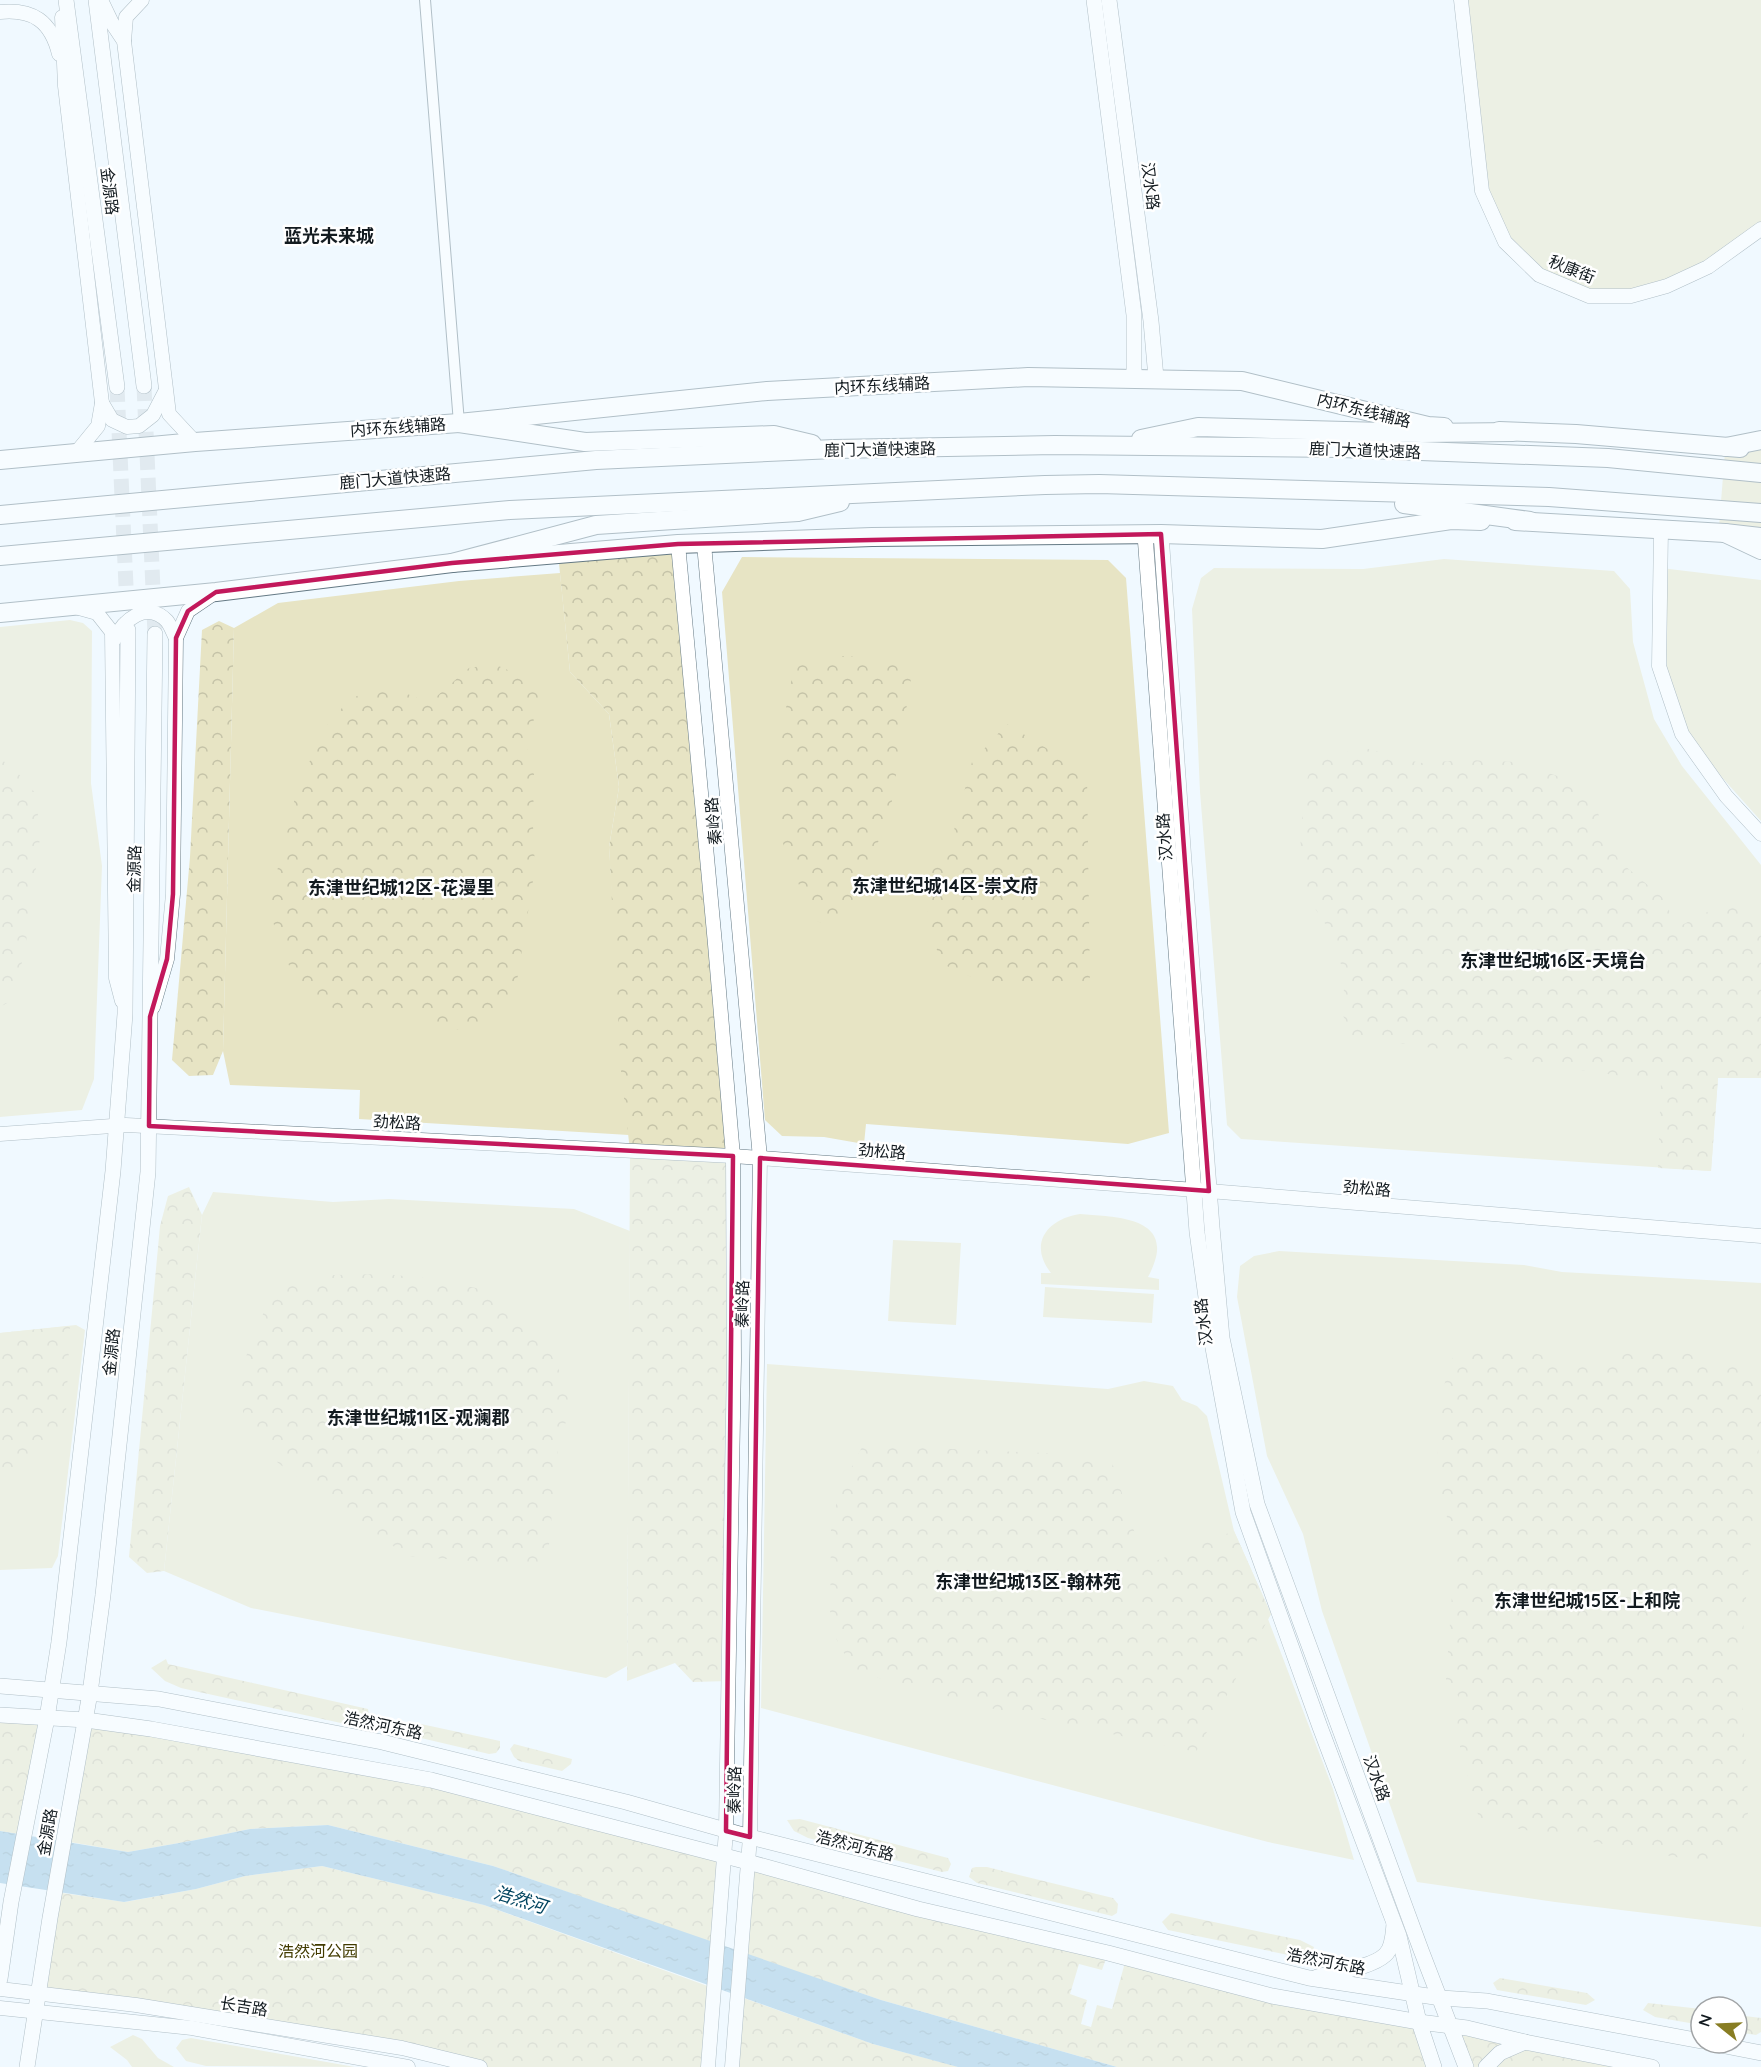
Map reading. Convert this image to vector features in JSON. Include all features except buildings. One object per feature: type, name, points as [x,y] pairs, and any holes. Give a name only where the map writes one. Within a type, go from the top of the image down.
[{"type":"main road","name":"金源路","points":[[66,0],[117,387]]},
{"type":"main road","name":"金源路","points":[[96,0],[144,386]]},
{"type":"main road","name":"汉水路","points":[[1094,0],[1134,315],[1134,378]]},
{"type":"main road","name":"汉水路","points":[[1109,0],[1151,321],[1156,378]]},
{"type":"main road","name":"内环东线辅路","points":[[0,460],[195,442],[459,423],[767,391],[1028,377],[1242,381],[1428,426],[1576,434],[1761,449]]},
{"type":"main road","points":[[459,423],[585,442],[774,435],[834,449]]},
{"type":"main road","points":[[1107,446],[1198,427],[1422,433],[1513,432]]},
{"type":"main road","points":[[1726,447],[1761,440]]},
{"type":"main road","name":"鹿门大道快速路","points":[[0,515],[584,461],[834,449],[1107,446],[1341,448],[1608,458],[1761,472]]},
{"type":"main road","points":[[0,556],[510,510],[879,491],[1099,484],[1549,497],[1761,513]]},
{"type":"main road","points":[[1233,488],[1313,503],[1414,504],[1530,522]]},
{"type":"main road","points":[[452,563],[596,525],[798,512],[879,491]]},
{"type":"main road","points":[[0,613],[216,592],[452,563],[678,544],[872,537],[1153,534],[1322,539],[1451,520],[1530,522],[1761,537]]},
{"type":"main road","points":[[1725,533],[1761,550]]},
{"type":"main road","name":"汉水路","points":[[1153,534],[1202,1191],[1222,1338],[1257,1504],[1466,2067]]},
{"type":"main road","name":"金源路","points":[[0,1979],[11,1902],[47,1718],[68,1570],[112,1182],[125,1014],[128,630]]},
{"type":"main road","name":"金源路","points":[[27,2067],[86,1720],[104,1595],[147,1187],[155,634]]},
{"type":"main road","name":"汉水路","points":[[1202,1191],[1197,1232],[1212,1348],[1243,1512],[1320,1727],[1400,1936],[1419,2022],[1434,2067]]},
{"type":"main road","name":"浩然河东路","points":[[0,1686],[159,1699],[382,1742],[626,1802],[750,1837],[1309,1978],[1441,1998],[1487,2001],[1689,2039]]},
{"type":"main road","points":[[0,1715],[86,1720],[253,1747],[431,1780],[918,1909],[1108,1953],[1272,1996],[1450,2026],[1653,2067]]},
{"type":"main road","points":[[1309,1978],[1361,1966],[1385,1955],[1393,1940],[1394,1921]]},
{"type":"main road","points":[[1486,2067],[1500,2054],[1525,2042]]},
{"type":"street","points":[[62,0],[65,79],[102,403],[98,426],[76,453]]},
{"type":"street","points":[[101,0],[124,41]]},
{"type":"street","points":[[142,0],[126,17],[124,41],[165,392],[169,414],[195,442]]},
{"type":"street","points":[[425,0],[459,423]]},
{"type":"street","name":"秋康街","points":[[1461,0],[1482,191],[1505,242],[1539,275],[1589,296],[1631,296],[1667,286],[1708,267],[1761,229]]},
{"type":"street","points":[[0,12],[17,11],[45,22],[56,40],[65,79]]},
{"type":"street","points":[[102,403],[112,420],[127,427],[139,426],[153,415],[165,392]]},
{"type":"street","points":[[1661,530],[1659,666],[1670,700],[1682,734],[1726,796],[1761,834]]},
{"type":"street","name":"秦岭路","points":[[704,543],[760,1158],[750,1837],[732,2067]]},
{"type":"street","name":"秦岭路","points":[[678,544],[716,944],[733,1156],[734,1360],[726,1830],[708,2067]]},
{"type":"street","points":[[150,1017],[167,958],[173,894],[176,638],[188,611],[216,592]]},
{"type":"street","points":[[74,606],[97,613],[112,632],[116,978],[125,1014]]},
{"type":"street","points":[[112,646],[124,622],[138,613],[154,613],[167,621],[176,638]]},
{"type":"street","name":"劲松路","points":[[0,1134],[149,1126],[733,1156],[1761,1236]]},
{"type":"street","name":"长吉路","points":[[0,1989],[136,2006],[393,2046],[480,2067]]},
{"type":"street","name":"长吉路","points":[[0,2008],[192,2028],[408,2067]]},
{"type":"highlighted area","points":[[1161,534],[1209,1191],[760,1158],[750,1837],[726,1831],[733,1156],[149,1126],[150,1017],[167,959],[173,894],[176,638],[188,611],[216,592],[452,563],[678,544]]},
{"type":"green space","points":[[1461,0],[1761,0],[1761,229],[1667,286],[1589,296],[1539,275],[1505,242],[1482,191]]},
{"type":"green space","points":[[1761,443],[1761,543],[1719,526],[1725,452]]},
{"type":"green space","points":[[678,544],[733,1156],[729,1681],[693,1682],[675,1663],[627,1681],[630,1151],[621,1071],[609,847],[619,787],[609,714],[570,672],[558,554]]},
{"type":"green space","points":[[742,557],[1108,560],[1126,578],[1169,1133],[1128,1144],[866,1124],[864,1144],[824,1137],[782,1136],[765,1120],[722,592]]},
{"type":"green space","points":[[1444,559],[1614,571],[1630,589],[1633,642],[1654,719],[1682,766],[1761,865],[1761,1078],[1718,1078],[1711,1171],[1241,1139],[1227,1125],[1200,792],[1192,609],[1201,578],[1214,568],[1363,569]]},
{"type":"green space","points":[[1661,568],[1761,580],[1761,821],[1710,764],[1687,731],[1667,669]]},
{"type":"green space","points":[[560,573],[570,672],[609,714],[619,787],[609,847],[629,1135],[359,1119],[360,1090],[230,1085],[223,1051],[234,628],[278,603],[459,581]]},
{"type":"green space","points":[[70,620],[83,623],[92,631],[91,783],[102,866],[94,1079],[82,1110],[0,1117],[0,627]]},
{"type":"green space","points":[[219,621],[234,628],[223,1051],[213,1075],[189,1076],[172,1060],[190,857],[202,630]]},
{"type":"green space","points":[[837,656],[914,659],[891,807],[866,875],[837,929],[812,919],[781,838],[779,744],[794,667]]},
{"type":"green space","points":[[494,664],[526,678],[539,696],[526,755],[534,774],[535,868],[517,981],[495,1017],[458,1030],[402,1012],[337,1009],[301,998],[267,906],[298,785],[330,720],[352,698],[386,685],[429,703],[469,668]]},
{"type":"green space","points":[[1007,724],[1087,773],[1090,987],[1012,986],[981,981],[940,963],[920,878],[949,849],[972,762]]},
{"type":"green space","points":[[1365,748],[1420,763],[1468,760],[1516,762],[1590,787],[1603,829],[1619,861],[1662,897],[1678,927],[1727,902],[1737,905],[1761,928],[1761,1078],[1718,1078],[1711,1171],[1658,1168],[1661,1082],[1352,1036],[1341,1011],[1345,982],[1335,939],[1309,899],[1300,852],[1304,786],[1314,762]]},
{"type":"green space","points":[[0,760],[10,764],[36,794],[40,838],[24,957],[7,1003],[0,1007]]},
{"type":"green space","points":[[189,1187],[202,1215],[164,1571],[147,1573],[129,1557],[160,1226],[168,1196]]},
{"type":"green space","points":[[213,1192],[333,1202],[389,1199],[574,1209],[630,1231],[627,1666],[606,1678],[251,1608],[164,1571],[202,1215]]},
{"type":"green space","points":[[1080,1214],[1128,1220],[1141,1224],[1151,1232],[1157,1243],[1156,1257],[1148,1277],[1159,1279],[1159,1290],[1041,1284],[1041,1273],[1051,1273],[1041,1252],[1044,1234],[1058,1221]]},
{"type":"green space","points":[[893,1240],[961,1243],[956,1325],[888,1321]]},
{"type":"green space","points":[[1279,1251],[1524,1265],[1562,1272],[1761,1283],[1761,1927],[1555,1902],[1417,1882],[1322,1611],[1303,1534],[1267,1456],[1237,1297],[1240,1266],[1254,1256]]},
{"type":"green space","points":[[385,1274],[424,1278],[481,1289],[546,1344],[573,1398],[558,1448],[547,1567],[407,1556],[278,1463],[243,1412],[241,1369],[275,1284],[334,1275]]},
{"type":"green space","points":[[1045,1287],[1154,1294],[1152,1323],[1043,1317]]},
{"type":"green space","points":[[76,1325],[85,1330],[58,1556],[52,1568],[0,1570],[0,1333]]},
{"type":"green space","points":[[70,1326],[65,1434],[22,1460],[0,1490],[0,1333]]},
{"type":"green space","points":[[1667,1348],[1750,1370],[1761,1382],[1761,1423],[1740,1669],[1749,1810],[1738,1844],[1713,1859],[1687,1859],[1480,1822],[1457,1735],[1458,1696],[1446,1680],[1455,1552],[1437,1474],[1440,1398],[1454,1354],[1506,1349],[1549,1356],[1581,1365],[1634,1352]]},
{"type":"green space","points":[[767,1364],[1108,1389],[1144,1381],[1173,1386],[1182,1400],[1197,1406],[1207,1416],[1234,1531],[1271,1614],[1268,1619],[1333,1789],[1354,1860],[1268,1842],[761,1708]]},
{"type":"green space","points":[[865,1441],[929,1448],[1110,1456],[1145,1565],[1234,1531],[1271,1614],[1196,1752],[971,1704],[925,1689],[854,1672],[830,1627],[831,1526],[839,1492]]},
{"type":"green space","points":[[166,1659],[168,1664],[368,1709],[369,1717],[365,1725],[350,1725],[181,1688],[165,1681],[151,1668]]},
{"type":"green space","points":[[0,1715],[47,1718],[25,1835],[0,1831]]},
{"type":"green space","points":[[86,1720],[431,1780],[724,1856],[716,1944],[493,1866],[328,1825],[250,1829],[128,1852],[64,1841]]},
{"type":"green space","points":[[421,1724],[500,1741],[500,1748],[496,1753],[489,1754],[421,1738],[416,1729]]},
{"type":"green space","points":[[514,1744],[572,1759],[571,1764],[562,1771],[519,1761],[510,1749]]},
{"type":"green space","points":[[800,1819],[948,1858],[951,1864],[948,1871],[942,1872],[808,1838],[794,1831],[787,1820]]},
{"type":"green space","points":[[748,1862],[1108,1953],[1102,1970],[1079,1964],[1070,1994],[1087,2000],[1081,2024],[1091,2027],[1097,2005],[1112,2009],[1126,1959],[1419,2022],[1434,2067],[1117,2067],[881,2000],[741,1953]]},
{"type":"green space","name":"浩然河公园","points":[[322,1866],[484,1905],[713,1988],[708,2067],[480,2067],[38,1993],[55,1892],[125,1902],[196,1889],[245,1876]]},
{"type":"green space","points":[[987,1867],[1113,1898],[1118,1904],[1117,1913],[1112,1916],[977,1883],[969,1877],[972,1868]]},
{"type":"green space","points":[[1171,1913],[1300,1940],[1314,1947],[1311,1956],[1303,1958],[1168,1930],[1162,1922]]},
{"type":"green space","points":[[1500,1978],[1587,1993],[1595,2000],[1586,2005],[1497,1990],[1493,1983]]},
{"type":"green space","points":[[738,1996],[873,2044],[959,2067],[732,2067]]},
{"type":"green space","points":[[1648,2003],[1689,2008],[1689,2023],[1655,2017],[1643,2010]]},
{"type":"green space","points":[[1749,2016],[1761,2018],[1761,2032],[1756,2035],[1749,2034]]},
{"type":"green space","points":[[1450,2026],[1651,2067],[1466,2067]]},
{"type":"green space","points":[[133,2035],[142,2039],[158,2058],[174,2067],[132,2067],[127,2060],[110,2047]]},
{"type":"green space","points":[[191,2038],[355,2067],[206,2066],[186,2061],[176,2048],[182,2040]]},
{"type":"water","name":"浩然河","points":[[328,1825],[493,1866],[881,2000],[1117,2067],[958,2067],[873,2044],[484,1905],[322,1866],[245,1876],[196,1889],[124,1902],[0,1883],[0,1831],[128,1852],[250,1829]]},
{"type":"tunnel","points":[[144,386],[155,634]]},
{"type":"tunnel","points":[[117,387],[128,630]]},
{"type":"district","name":"蓝光未来城","points":[[329,236]]},
{"type":"district","name":"东津世纪城14区-崇文府","points":[[945,886]]},
{"type":"district","name":"东津世纪城12区-花漫里","points":[[401,888]]},
{"type":"district","name":"东津世纪城16区-天境台","points":[[1553,961]]},
{"type":"district","name":"东津世纪城11区-观澜郡","points":[[418,1418]]},
{"type":"district","name":"东津世纪城13区-翰林苑","points":[[1028,1582]]},
{"type":"district","name":"东津世纪城15区-上和院","points":[[1587,1601]]}]
